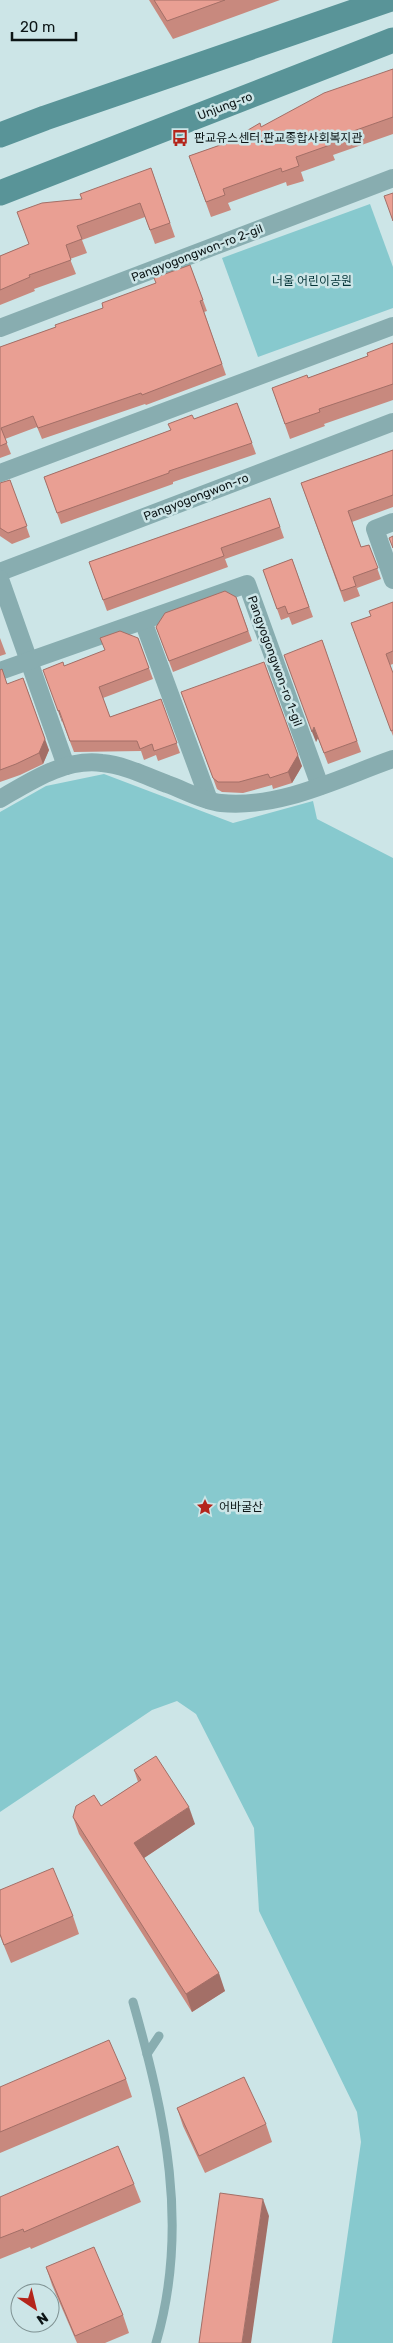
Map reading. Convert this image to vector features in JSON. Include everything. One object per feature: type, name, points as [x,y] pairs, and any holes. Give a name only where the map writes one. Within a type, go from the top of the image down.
[{"type":"main road","points":[[0,135],[44,118],[388,0]]},
{"type":"main road","name":"Unjung-ro","points":[[0,193],[393,40]]},
{"type":"street","name":"Pangyogongwon-ro 2-gil","points":[[0,328],[393,178]]},
{"type":"street","points":[[0,474],[393,326]]},
{"type":"street","name":"Pangyogongwon-ro","points":[[0,572],[393,422]]},
{"type":"street","points":[[393,522],[375,529],[393,580]]},
{"type":"street","points":[[0,579],[66,766]]},
{"type":"street","name":"Pangyogongwon-ro 1-gil","points":[[0,671],[247,584],[320,786]]},
{"type":"street","points":[[143,621],[209,800]]},
{"type":"street","points":[[0,799],[38,777],[66,766],[93,762],[126,768],[220,803],[266,801],[320,786],[393,759]]},
{"type":"lane","points":[[133,2002],[164,2128],[173,2213],[168,2279],[156,2343]]},
{"type":"lane","points":[[147,2054],[159,2036]]},
{"type":"green space","name":"너울 어린이공원","points":[[370,204],[393,267],[393,308],[258,357],[222,258]]},
{"type":"green space","points":[[104,774],[233,823],[313,801],[317,819],[393,858],[393,2343],[332,2343],[361,2142],[357,2112],[259,1911],[254,1828],[196,1714],[177,1701],[152,1710],[0,1812],[0,812],[46,786]]},
{"type":"building","points":[[154,0],[225,0],[167,21]]},
{"type":"building","points":[[393,69],[393,117],[328,140],[330,145],[296,157],[299,166],[282,172],[281,168],[223,189],[225,195],[206,202],[189,156],[226,143],[260,123],[261,127],[324,93]]},
{"type":"building","points":[[151,168],[170,223],[150,230],[140,203],[77,226],[82,239],[66,245],[71,260],[29,275],[30,277],[0,290],[0,256],[29,244],[17,212],[42,203],[82,199],[80,194]]},
{"type":"building","points":[[393,193],[393,221],[384,196]]},
{"type":"building","points":[[190,265],[203,300],[200,301],[222,364],[142,395],[141,393],[38,428],[33,416],[1,428],[7,443],[0,446],[0,347],[103,308],[102,303],[156,283],[154,278]]},
{"type":"building","points":[[393,343],[393,384],[319,409],[320,412],[285,424],[272,388],[307,375],[308,378],[368,356],[367,353]]},
{"type":"building","points":[[237,403],[252,443],[169,471],[169,473],[57,513],[44,477],[171,430],[168,424],[192,415],[194,419]]},
{"type":"building","points":[[393,450],[393,495],[348,511],[361,547],[369,545],[378,568],[353,577],[356,586],[341,591],[301,483]]},
{"type":"building","points":[[10,480],[27,526],[8,533],[0,528],[0,483]]},
{"type":"building","points":[[270,498],[280,527],[221,548],[224,556],[103,600],[89,562]]},
{"type":"building","points":[[393,536],[393,548],[389,538]]},
{"type":"building","points":[[292,559],[309,607],[288,614],[285,606],[277,609],[263,570]]},
{"type":"building","points":[[225,591],[236,597],[248,631],[169,661],[156,627],[165,613]]},
{"type":"building","points":[[393,602],[393,651],[386,654],[393,673],[393,730],[391,731],[351,623],[371,616],[369,611]]},
{"type":"building","points":[[120,631],[138,638],[149,668],[99,687],[110,717],[161,699],[177,743],[154,751],[152,744],[140,749],[137,741],[70,741],[43,670],[63,662],[64,666],[105,650],[100,638]]},
{"type":"building","points":[[322,640],[357,741],[324,753],[314,727],[312,732],[284,655]]},
{"type":"building","points":[[264,662],[298,755],[288,772],[270,778],[268,774],[239,782],[218,782],[213,778],[181,692]]},
{"type":"building","points":[[2,669],[7,684],[23,678],[45,739],[39,753],[0,770],[0,670]]},
{"type":"building","points":[[156,1756],[189,1807],[134,1843],[219,1973],[186,1994],[73,1817],[76,1806],[94,1795],[101,1806],[141,1780],[134,1770]]},
{"type":"building","points":[[53,1868],[73,1916],[4,1945],[0,1934],[0,1890]]},
{"type":"building","points":[[109,2040],[126,2079],[0,2132],[0,2087]]},
{"type":"building","points":[[244,2077],[266,2124],[199,2156],[177,2108]]},
{"type":"building","points":[[118,2146],[134,2184],[24,2232],[23,2229],[0,2238],[0,2197]]},
{"type":"building","points":[[220,2193],[263,2199],[242,2343],[199,2343]]},
{"type":"building","points":[[94,2247],[123,2315],[75,2336],[60,2300],[60,2283],[53,2283],[46,2267]]},
{"type":"place","name":"판교유스센터.판교종합사회복지관","points":[[180,138]]},
{"type":"place","name":"어바굴산","points":[[205,1507]]}]
